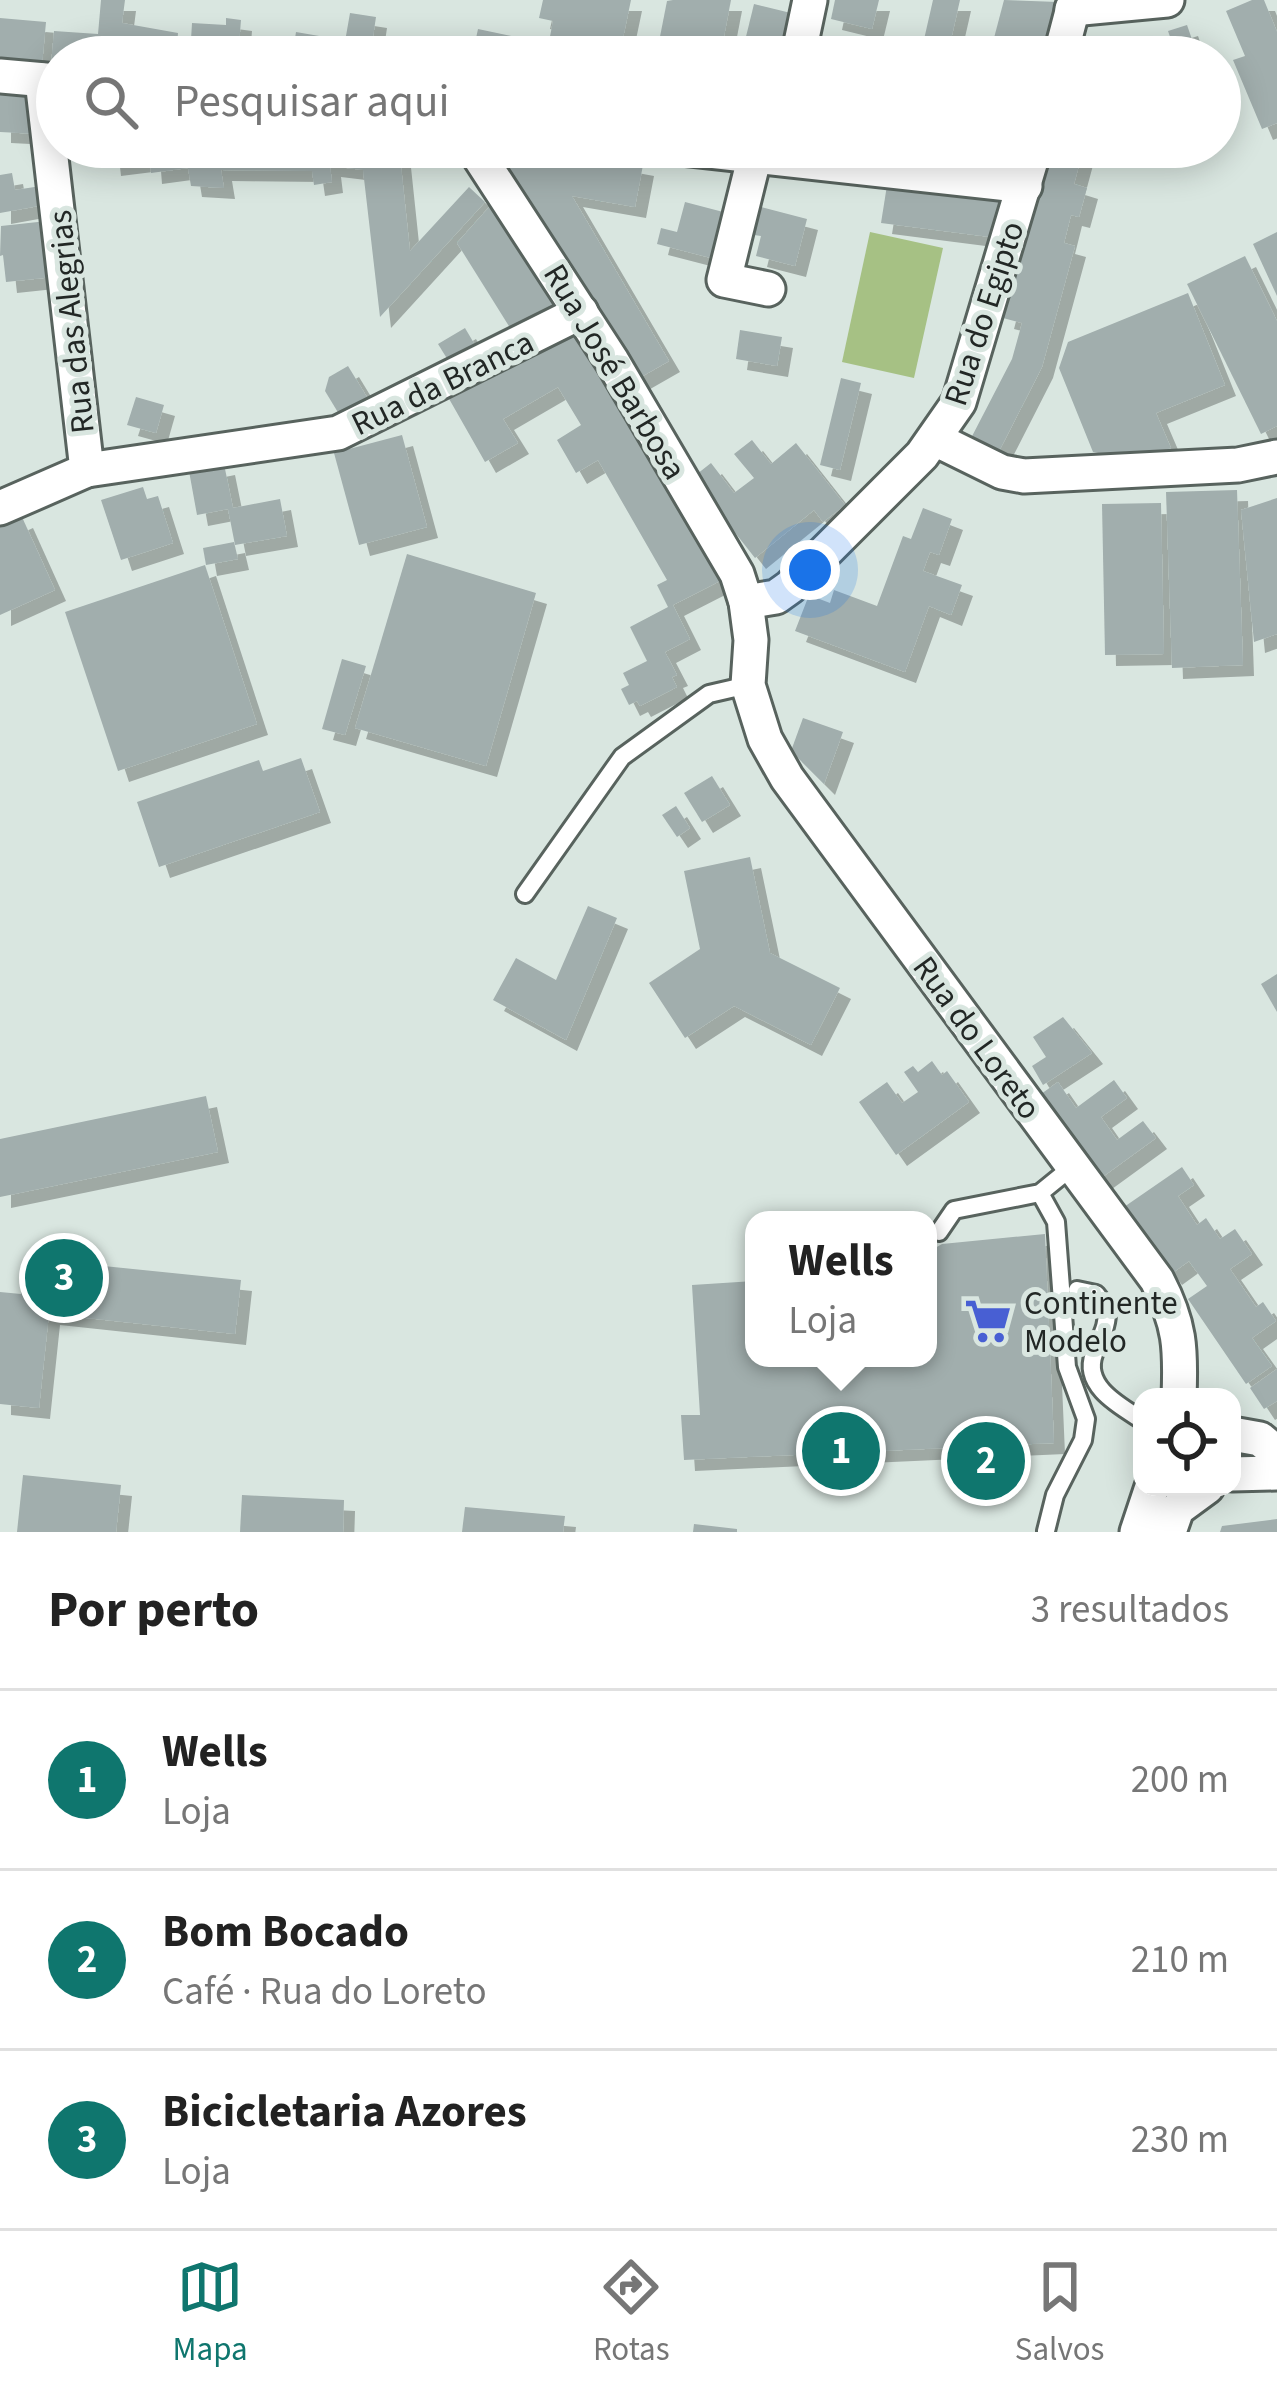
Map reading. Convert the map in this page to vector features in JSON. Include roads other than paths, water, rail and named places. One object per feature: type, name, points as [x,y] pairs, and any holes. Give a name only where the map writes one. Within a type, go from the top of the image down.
[{"type":"street","points":[[802,36],[810,0]]},
{"type":"street","points":[[1066,36],[1074,4],[1167,0]]},
{"type":"street","points":[[0,76],[36,80]]},
{"type":"street","name":"Rua das Alegrias","points":[[0,508],[86,470],[58,168]]},
{"type":"street","name":"Rua José Barbosa","points":[[487,168],[581,312],[723,550],[746,602]]},
{"type":"street","points":[[764,168],[724,280],[768,289]]},
{"type":"street","points":[[885,168],[1025,186]]},
{"type":"street","name":"Rua do Egipto","points":[[746,602],[776,597],[790,587],[935,439],[959,402],[974,360],[1030,168]]},
{"type":"street","name":"Rua da Branca","points":[[86,470],[338,433],[581,312]]},
{"type":"street","points":[[935,439],[1002,472],[1024,476],[1238,465],[1277,457]]},
{"type":"street","name":"Rua do Loreto","points":[[746,602],[751,640],[748,685],[765,739],[787,778],[1157,1280],[1181,1340],[1179,1388]]},
{"type":"street","points":[[1241,1435],[1260,1438],[1277,1453]]},
{"type":"street","points":[[1241,1474],[1277,1474]]},
{"type":"street","points":[[1136,1532],[1170,1504]]},
{"type":"lane","points":[[525,894],[622,757],[709,694],[748,685]]},
{"type":"lane","points":[[940,1232],[955,1210],[1040,1193],[1072,1167]]},
{"type":"lane","points":[[1040,1193],[1056,1222],[1066,1366],[1086,1420],[1083,1440],[1055,1495],[1046,1531]]},
{"type":"lane","points":[[1077,1290],[1096,1294],[1106,1308],[1103,1339],[1091,1369],[1096,1384],[1133,1415]]},
{"type":"place","name":"Bicicletaria Azores","points":[[64,1278]]},
{"type":"place","name":"Continente Modelo","points":[[988,1321]]},
{"type":"place","name":"Wells","points":[[841,1451]]},
{"type":"place","name":"Bom Bocado","points":[[986,1461]]}]
